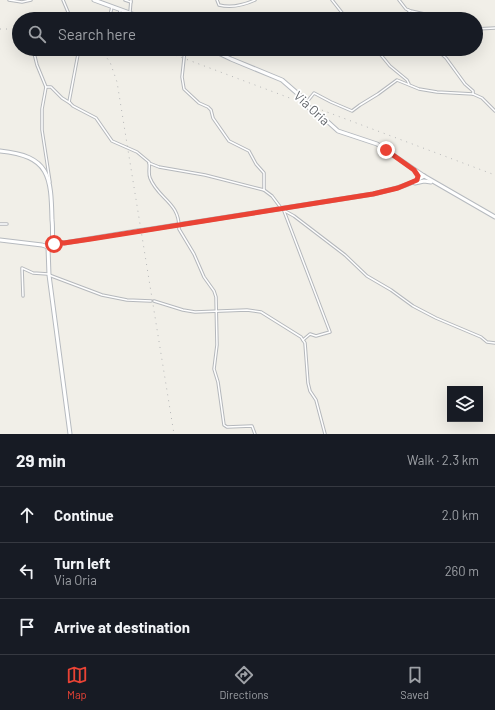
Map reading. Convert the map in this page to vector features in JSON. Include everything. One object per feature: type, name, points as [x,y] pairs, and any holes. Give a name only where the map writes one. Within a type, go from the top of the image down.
[{"type":"main road","points":[[94,0],[126,12]]},
{"type":"main road","name":"Via Oria","points":[[224,56],[282,80],[306,103],[308,107],[317,112],[338,131],[375,143],[424,177],[495,217]]},
{"type":"main road","points":[[0,151],[24,155],[35,160],[45,171],[50,184],[53,242],[49,259]]},
{"type":"main road","points":[[414,170],[418,176],[418,179],[415,182]]},
{"type":"main road","points":[[398,188],[424,177]]},
{"type":"main road","points":[[421,182],[424,177]]},
{"type":"main road","points":[[0,240],[53,247],[64,243],[373,194],[421,182],[434,183]]},
{"type":"main road","points":[[52,233],[48,242],[49,274],[70,434]]},
{"type":"main road","points":[[37,245],[48,242],[64,243]]},
{"type":"street","points":[[9,0],[31,0]]},
{"type":"street","points":[[63,0],[67,12]]},
{"type":"street","points":[[125,0],[131,1],[129,12]]},
{"type":"street","points":[[217,0],[222,6],[238,6],[255,0]]},
{"type":"street","points":[[332,0],[341,12]]},
{"type":"street","points":[[399,0],[410,12]]},
{"type":"street","points":[[111,12],[112,7]]},
{"type":"street","points":[[406,8],[416,12]]},
{"type":"street","points":[[483,29],[495,28]]},
{"type":"street","points":[[34,56],[36,65],[46,87],[42,109],[42,130],[50,184]]},
{"type":"street","points":[[70,103],[69,98],[77,56]]},
{"type":"street","points":[[184,56],[182,77],[184,89],[199,103],[211,110],[213,118],[229,141],[249,151],[256,164],[264,173],[264,190]]},
{"type":"street","points":[[382,56],[390,66],[407,80],[409,84]]},
{"type":"street","points":[[444,56],[465,84],[473,91],[473,94]]},
{"type":"street","points":[[306,103],[314,93],[352,111],[397,80],[419,89],[437,92],[473,94],[482,98],[495,111]]},
{"type":"street","points":[[46,87],[51,87],[62,98],[76,108],[96,118],[112,141],[138,152],[149,163],[159,167],[205,175],[264,190],[272,196],[283,209],[345,255],[372,280],[413,306],[438,319],[481,337],[488,342],[495,343]]},
{"type":"street","points":[[149,163],[150,179],[159,192],[175,209],[179,229],[194,254],[204,277],[214,291],[216,297],[217,345],[214,369],[218,382],[224,425],[227,427],[252,426],[255,434]]},
{"type":"street","points":[[283,209],[330,332],[316,336],[310,334],[303,340]]},
{"type":"street","points":[[0,224],[7,224]]},
{"type":"street","points":[[23,296],[22,268],[33,272],[49,274],[102,295],[127,300],[152,301],[189,311],[247,310],[261,312],[303,340],[308,383],[310,391],[316,400],[324,434]]},
{"type":"railway","points":[[0,29],[12,29]]},
{"type":"railway","points":[[105,56],[110,62],[117,82],[174,434]]},
{"type":"railway","points":[[178,56],[495,175]]},
{"type":"route","points":[[54,244],[53,242],[64,243],[91,239],[373,194],[415,182],[418,178],[417,173],[386,150]]}]
